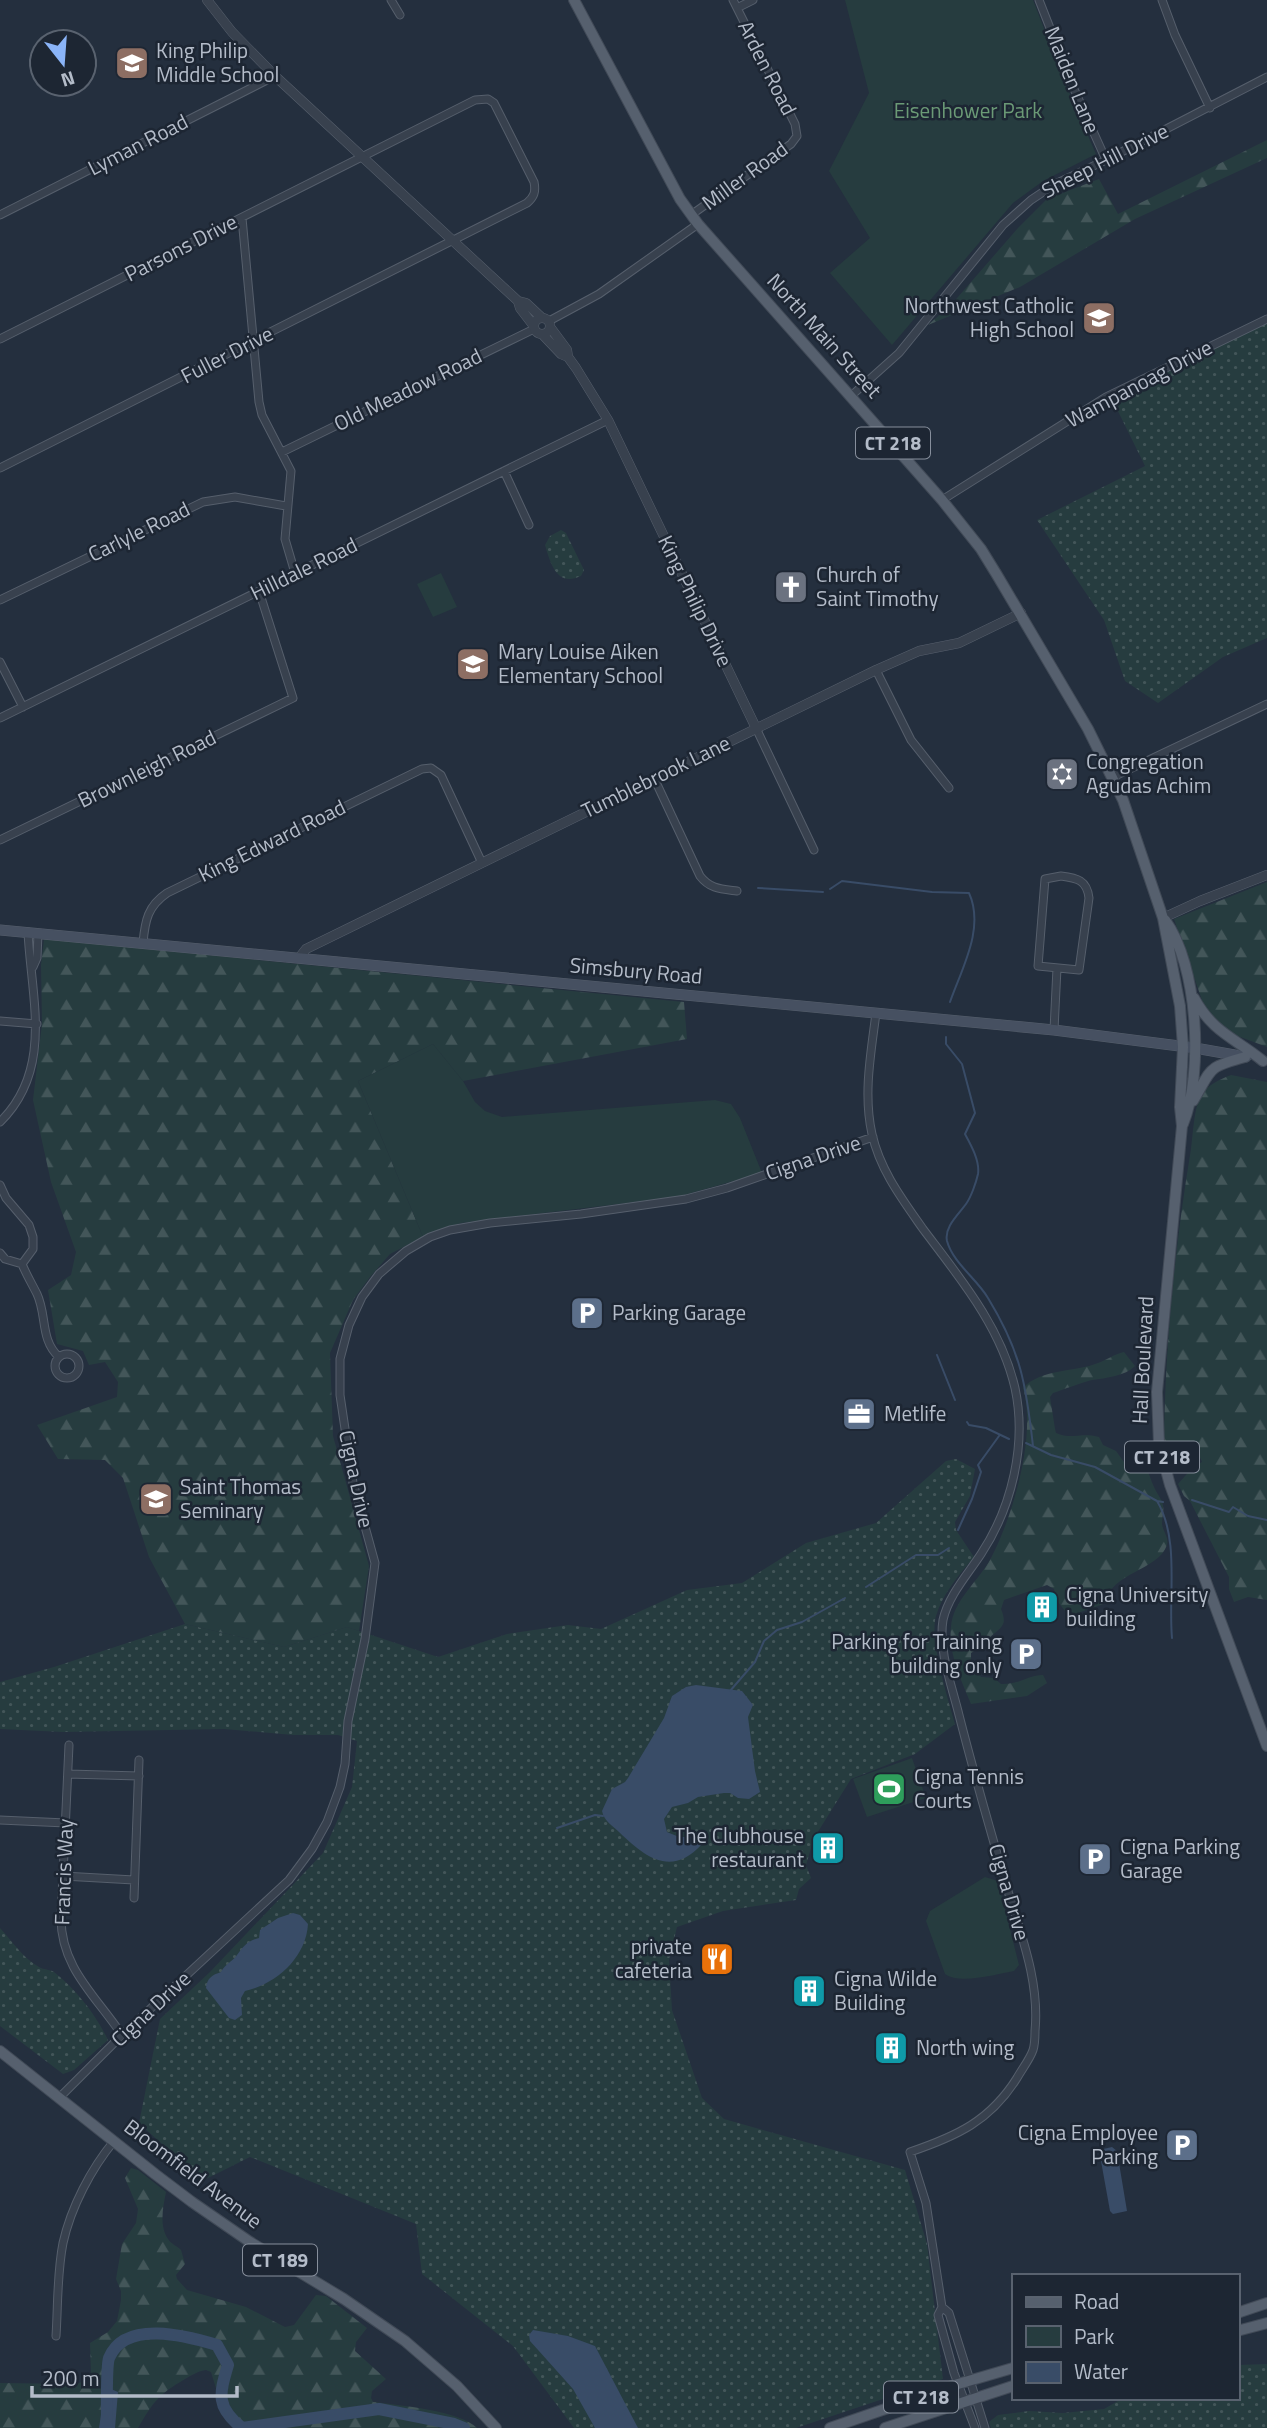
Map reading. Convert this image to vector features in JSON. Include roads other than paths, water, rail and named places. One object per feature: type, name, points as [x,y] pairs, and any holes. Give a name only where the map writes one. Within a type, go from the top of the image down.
[{"type":"main road","name":"North Main Street","points":[[574,0],[659,162],[695,220],[942,500],[981,549],[1021,613],[1088,729],[1113,777],[1130,818],[1163,918],[1180,1006],[1183,1047]]},
{"type":"main road","name":"North Main Street","points":[[1163,918],[1172,930],[1192,994],[1195,1048]]},
{"type":"main road","name":"Simsbury Road","points":[[0,930],[1054,1030],[1195,1048],[1265,1061]]},
{"type":"main road","points":[[1192,994],[1202,1014],[1216,1029],[1265,1061]]},
{"type":"main road","name":"Hall Boulevard","points":[[1183,1047],[1180,1107],[1182,1126],[1157,1392],[1159,1444],[1170,1485],[1267,1746]]},
{"type":"main road","name":"Hall Boulevard","points":[[1182,1126],[1190,1106],[1195,1048]]},
{"type":"main road","points":[[1190,1106],[1208,1073],[1218,1065],[1245,1057]]},
{"type":"main road","name":"Bloomfield Avenue","points":[[0,2051],[155,2174],[250,2242],[344,2299],[405,2341],[457,2386],[496,2428]]},
{"type":"main road","points":[[1239,2312],[1267,2302]]},
{"type":"main road","points":[[1239,2331],[1266,2324]]},
{"type":"main road","name":"CT 218","points":[[885,2428],[1012,2368]]},
{"type":"main road","name":"CT 218","points":[[830,2428],[966,2390],[1012,2386]]},
{"type":"street","name":"King Philip Drive","points":[[207,0],[232,32],[275,76],[518,301],[526,303],[547,322],[567,350],[568,357],[608,420],[814,850]]},
{"type":"street","points":[[391,0],[400,15]]},
{"type":"street","name":"Arden Road","points":[[733,0],[795,124],[797,136]]},
{"type":"street","points":[[737,8],[753,0]]},
{"type":"street","name":"Maiden Lane","points":[[1039,0],[1106,160]]},
{"type":"street","points":[[1162,0],[1175,35],[1210,108]]},
{"type":"street","name":"Lyman Road","points":[[0,215],[275,76]]},
{"type":"street","name":"Sheep Hill Drive","points":[[851,396],[900,353],[1003,225],[1021,208],[1055,184],[1267,77]]},
{"type":"street","name":"Parsons Drive","points":[[0,340],[475,100],[488,99],[494,103],[534,182],[533,197],[527,203],[452,239]]},
{"type":"street","name":"Miller Road","points":[[695,220],[791,144],[797,136]]},
{"type":"street","points":[[242,218],[260,409],[291,471],[285,539],[295,573]]},
{"type":"street","points":[[547,322],[547,332],[536,329],[536,320],[547,322],[599,294],[695,220]]},
{"type":"street","name":"Fuller Drive","points":[[0,468],[452,239]]},
{"type":"street","name":"King Philip Drive","points":[[518,301],[520,308],[536,329],[561,354],[568,357]]},
{"type":"street","name":"Wampanoag Drive","points":[[942,500],[1106,397],[1267,319]]},
{"type":"street","name":"Old Meadow Road","points":[[282,452],[536,329]]},
{"type":"street","name":"Hilldale Road","points":[[0,718],[608,420]]},
{"type":"street","points":[[504,471],[529,525]]},
{"type":"street","name":"Carlyle Road","points":[[0,600],[203,502],[235,497],[286,506]]},
{"type":"street","name":"Brownleigh Road","points":[[0,840],[293,698],[259,591]]},
{"type":"street","name":"Tumblebrook Lane","points":[[299,958],[306,949],[876,670],[919,651],[969,639],[1021,613]]},
{"type":"street","points":[[0,662],[23,707]]},
{"type":"street","points":[[876,670],[911,740],[949,788]]},
{"type":"street","points":[[1113,777],[1267,704]]},
{"type":"street","name":"King Edward Road","points":[[143,943],[148,912],[153,904],[167,893],[418,770],[431,768],[441,775],[482,863]]},
{"type":"street","points":[[654,778],[700,876],[706,884],[714,888],[737,891]]},
{"type":"street","points":[[1163,918],[1267,875]]},
{"type":"street","points":[[1061,876],[1083,882],[1089,898],[1079,970],[1057,968],[1038,966],[1045,879],[1061,876]]},
{"type":"street","points":[[0,1122],[12,1110],[23,1090],[33,1060],[37,1024],[33,967],[29,959],[33,933]]},
{"type":"street","points":[[1054,1030],[1057,968]]},
{"type":"street","name":"Cigna Drive","points":[[876,1013],[868,1087],[873,1137],[894,1188],[982,1309],[1000,1342],[1011,1373],[1018,1413],[1017,1454],[1006,1504],[991,1538],[950,1603],[943,1621],[943,1644],[968,1747],[1027,1956],[1037,2011],[1033,2049],[1009,2091],[996,2106],[973,2125],[951,2138],[910,2152],[926,2203],[942,2307],[938,2315],[966,2390]]},
{"type":"street","points":[[0,1021],[37,1024]]},
{"type":"street","name":"Cigna Drive","points":[[60,2097],[122,2035],[289,1880],[309,1854],[327,1822],[340,1787],[345,1763],[348,1721],[365,1639],[375,1563],[351,1472],[340,1395],[340,1359],[349,1325],[379,1274],[406,1251],[430,1237],[450,1230],[686,1199],[727,1188],[873,1137]]},
{"type":"street","points":[[0,1185],[5,1198],[29,1225],[33,1237],[33,1250],[22,1264]]},
{"type":"street","points":[[0,1253],[5,1259],[22,1264],[37,1295],[45,1334],[53,1352],[59,1357]]},
{"type":"street","name":"Francis Way","points":[[69,1745],[61,1925],[64,1947],[76,1973],[122,2035]]},
{"type":"street","points":[[134,1898],[139,1759]]},
{"type":"street","points":[[68,1774],[139,1776]]},
{"type":"street","points":[[0,1820],[66,1823]]},
{"type":"street","points":[[63,1876],[135,1880]]},
{"type":"street","points":[[56,2336],[61,2256],[67,2228],[89,2179],[114,2141]]},
{"type":"street","name":"Cigna Drive","points":[[942,2307],[949,2312],[966,2390]]},
{"type":"street","points":[[966,2390],[975,2428]]},
{"type":"street","points":[[966,2390],[985,2428]]},
{"type":"water","points":[[696,1685],[742,1691],[753,1705],[748,1717],[760,1792],[749,1799],[738,1798],[730,1793],[698,1797],[672,1807],[664,1819],[667,1832],[679,1837],[698,1837],[702,1844],[680,1860],[669,1862],[649,1856],[639,1849],[606,1820],[602,1811],[612,1789],[628,1778],[664,1718],[672,1696],[686,1687]]},
{"type":"water","points":[[293,1913],[300,1915],[308,1924],[302,1948],[278,1976],[257,1988],[245,1991],[241,1998],[242,2015],[235,2020],[229,2018],[206,1988],[209,1979],[221,1972],[246,1944],[259,1938],[260,1930],[278,1918]]},
{"type":"water","points":[[1112,2147],[1117,2151],[1127,2211],[1113,2214],[1110,2211],[1099,2150]]},
{"type":"water","points":[[533,2330],[568,2336],[595,2346],[638,2428],[595,2428],[573,2389],[530,2341],[529,2335]]},
{"type":"water","points":[[111,2389],[118,2392],[115,2428],[99,2428],[104,2394]]},
{"type":"waterway","points":[[830,889],[842,881],[932,892],[969,893],[973,906],[973,934],[966,962],[950,1002]]},
{"type":"waterway","points":[[758,888],[823,892]]},
{"type":"waterway","points":[[946,1037],[946,1044],[962,1064],[975,1113],[965,1134],[978,1164],[977,1178],[971,1194],[950,1226],[947,1241],[954,1257],[988,1298],[1008,1335],[1024,1386],[1033,1446]]},
{"type":"waterway","points":[[937,1355],[955,1400]]},
{"type":"waterway","points":[[967,1422],[1009,1439]]},
{"type":"waterway","points":[[958,1530],[981,1472],[978,1465],[999,1436]]},
{"type":"waterway","points":[[1026,1443],[1051,1455],[1095,1467],[1163,1502]]},
{"type":"waterway","points":[[1192,1500],[1229,1512],[1233,1507],[1248,1516],[1267,1520]]},
{"type":"waterway","points":[[1157,1501],[1164,1516],[1171,1550],[1172,1638]]},
{"type":"waterway","points":[[866,1587],[916,1555],[938,1555],[949,1548]]},
{"type":"waterway","points":[[730,1691],[755,1662],[764,1641],[777,1630],[802,1622],[845,1598]]},
{"type":"waterway","points":[[557,1828],[595,1815],[603,1816]]},
{"type":"waterway","points":[[107,2428],[109,2358],[117,2346],[128,2338],[142,2334],[174,2335],[217,2345],[228,2365],[222,2393],[224,2407],[242,2428],[379,2409],[464,2428]]},
{"type":"place","name":"King Philip Middle School","points":[[132,63]]},
{"type":"place","name":"Northwest Catholic High School","points":[[1099,318]]},
{"type":"place","name":"Church of Saint Timothy","points":[[791,587]]},
{"type":"place","name":"Mary Louise Aiken Elementary School","points":[[473,664]]},
{"type":"place","name":"Congregation Agudas Achim","points":[[1062,774]]},
{"type":"place","name":"Parking Garage","points":[[587,1313]]},
{"type":"place","name":"Metlife","points":[[859,1414]]},
{"type":"place","name":"Saint Thomas Seminary","points":[[156,1499]]},
{"type":"place","name":"Cigna University building","points":[[1042,1607]]},
{"type":"place","name":"Parking for Training building only","points":[[1026,1654]]},
{"type":"place","name":"Cigna Tennis Courts","points":[[889,1789]]},
{"type":"place","name":"The Clubhouse restaurant","points":[[828,1848]]},
{"type":"place","name":"Cigna Parking Garage","points":[[1095,1859]]},
{"type":"place","name":"private cafeteria","points":[[717,1959]]},
{"type":"place","name":"Cigna Wilde Building","points":[[809,1991]]},
{"type":"place","name":"North wing","points":[[891,2048]]},
{"type":"place","name":"Cigna Employee Parking","points":[[1182,2145]]},
{"type":"park label","name":"Eisenhower Park","points":[[968,111]]}]
